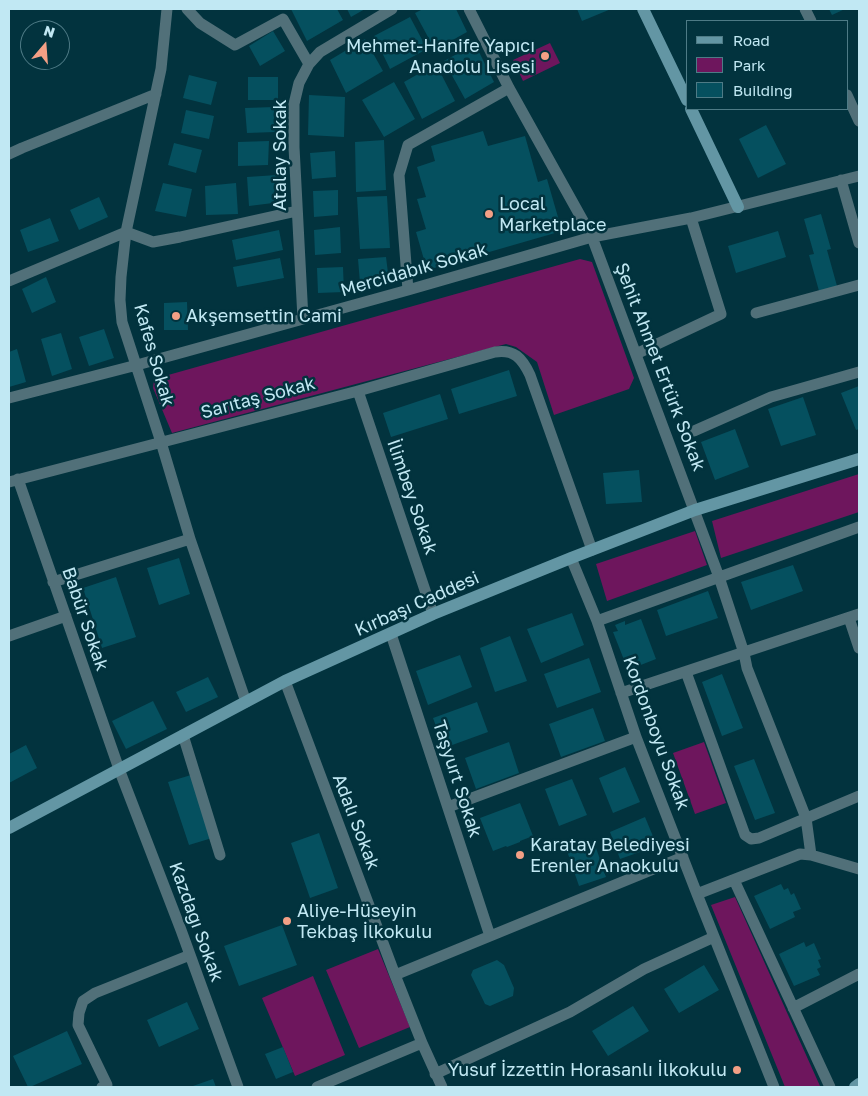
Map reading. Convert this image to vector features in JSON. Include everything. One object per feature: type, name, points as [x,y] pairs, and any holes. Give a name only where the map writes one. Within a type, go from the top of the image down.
[{"type":"street","name":"Kafes Sokak","points":[[167,9],[161,68],[126,232],[121,277],[120,300],[122,322],[162,442],[190,539],[246,702]]},
{"type":"street","points":[[187,9],[200,23],[235,45],[283,19],[309,64]]},
{"type":"street","name":"Atalay Sokak","points":[[303,319],[294,147],[294,104],[299,82],[309,64],[320,52],[392,9]]},
{"type":"street","name":"Şehit Ahmet Ertürk Sokak","points":[[468,9],[509,88],[592,237],[695,510],[719,577],[744,653],[747,668],[806,818],[811,855]]},
{"type":"street","points":[[643,9],[686,98]]},
{"type":"street","points":[[804,9],[810,20]]},
{"type":"street","points":[[408,290],[399,175],[408,145],[509,88]]},
{"type":"street","points":[[9,154],[156,94]]},
{"type":"street","points":[[848,97],[859,121]]},
{"type":"street","points":[[691,110],[738,207]]},
{"type":"street","name":"Mercidabık Sokak","points":[[9,398],[137,366],[592,237],[690,218],[859,176]]},
{"type":"street","points":[[841,180],[859,244]]},
{"type":"street","points":[[9,281],[126,232],[153,242],[297,212]]},
{"type":"street","points":[[636,354],[721,314],[690,218]]},
{"type":"street","points":[[756,314],[859,285]]},
{"type":"street","name":"Sarıtaş Sokak","points":[[13,481],[495,352],[505,351],[515,354],[525,364],[530,375],[592,550]]},
{"type":"street","points":[[694,431],[771,397],[859,372]]},
{"type":"street","name":"İlimbey Sokak","points":[[358,390],[433,614]]},
{"type":"street","name":"Kırbaşı Caddesi","points":[[9,828],[285,681],[433,614],[695,510],[859,459]]},
{"type":"street","name":"Babür Sokak","points":[[13,481],[66,616],[119,769]]},
{"type":"street","points":[[597,621],[859,527]]},
{"type":"street","points":[[53,582],[190,539]]},
{"type":"street","name":"Kordonboyu Sokak","points":[[571,558],[597,621],[636,737],[774,1087]]},
{"type":"street","points":[[9,636],[66,616]]},
{"type":"street","points":[[621,693],[854,616],[859,648]]},
{"type":"street","name":"Taşyurt Sokak","points":[[391,634],[490,936]]},
{"type":"street","points":[[686,672],[745,836],[751,839],[758,838],[859,796]]},
{"type":"street","name":"Adalı Sokak","points":[[285,681],[395,975],[442,1087]]},
{"type":"street","points":[[183,735],[220,855]]},
{"type":"street","points":[[448,807],[636,737]]},
{"type":"street","name":"Kazdağı Sokak","points":[[119,769],[238,1087]]},
{"type":"street","points":[[697,894],[800,854],[811,855],[859,869]]},
{"type":"street","points":[[395,975],[684,857]]},
{"type":"street","points":[[734,880],[830,1087]]},
{"type":"street","points":[[435,1074],[570,1012],[644,969],[714,937]]},
{"type":"street","points":[[102,1087],[107,1085],[78,1024],[83,1001],[95,993],[190,955]]},
{"type":"street","points":[[794,1008],[859,974]]},
{"type":"street","points":[[317,1087],[422,1043]]},
{"type":"street","points":[[855,1087],[859,1084]]},
{"type":"green space","points":[[550,43],[560,63],[523,81],[513,60]]},
{"type":"green space","points":[[580,259],[592,262],[634,378],[629,389],[554,415],[537,362],[516,347],[506,344],[172,433],[153,388],[154,379]]},
{"type":"green space","points":[[859,474],[859,512],[721,558],[712,521]]},
{"type":"green space","points":[[695,531],[707,565],[607,601],[596,564]]},
{"type":"green space","points":[[704,742],[726,803],[695,814],[673,753]]},
{"type":"green space","points":[[735,897],[819,1087],[785,1087],[711,905]]},
{"type":"green space","points":[[378,949],[410,1027],[359,1048],[326,970]]},
{"type":"green space","points":[[313,976],[345,1055],[295,1076],[262,998]]},
{"type":"building","points":[[291,9],[337,9],[343,20],[307,41]]},
{"type":"building","points":[[347,9],[365,9],[351,17]]},
{"type":"building","points":[[423,9],[456,9],[467,32],[435,50],[415,13]]},
{"type":"building","points":[[577,9],[611,9],[582,21]]},
{"type":"building","points":[[829,9],[845,9],[832,15]]},
{"type":"building","points":[[410,17],[427,49],[390,69],[374,36]]},
{"type":"building","points":[[273,31],[285,51],[260,66],[249,46]]},
{"type":"building","points":[[365,39],[383,71],[346,93],[330,60]]},
{"type":"building","points":[[475,44],[494,82],[465,99],[444,61]]},
{"type":"building","points":[[436,64],[455,101],[422,119],[404,82]]},
{"type":"building","points":[[189,75],[217,82],[211,105],[183,98]]},
{"type":"building","points":[[248,77],[278,77],[278,100],[248,100]]},
{"type":"building","points":[[394,82],[415,119],[384,137],[362,100]]},
{"type":"building","points":[[309,95],[345,97],[344,137],[308,135]]},
{"type":"building","points":[[274,107],[275,132],[247,133],[245,108]]},
{"type":"building","points":[[186,110],[214,116],[209,139],[181,133]]},
{"type":"building","points":[[766,125],[786,164],[758,178],[739,139]]},
{"type":"building","name":"Local Marketplace","points":[[483,131],[488,146],[525,136],[538,182],[547,179],[562,231],[427,270],[416,232],[426,229],[417,199],[426,197],[417,167],[435,161],[431,146]]},
{"type":"building","points":[[384,140],[386,190],[356,192],[355,142]]},
{"type":"building","points":[[269,141],[268,165],[238,166],[238,142]]},
{"type":"building","points":[[174,143],[202,150],[196,173],[168,165]]},
{"type":"building","points":[[335,151],[336,177],[312,179],[310,153]]},
{"type":"building","points":[[277,175],[281,202],[249,206],[247,177]]},
{"type":"building","points":[[163,183],[192,189],[186,217],[155,211]]},
{"type":"building","points":[[236,183],[238,214],[206,215],[205,186]]},
{"type":"building","points":[[338,190],[338,215],[314,217],[313,191]]},
{"type":"building","points":[[387,196],[390,248],[360,249],[357,197]]},
{"type":"building","points":[[99,197],[108,217],[79,230],[70,210]]},
{"type":"building","points":[[821,214],[831,249],[827,250],[837,286],[819,291],[809,255],[814,254],[804,219]]},
{"type":"building","points":[[50,218],[59,241],[28,252],[20,230]]},
{"type":"building","points":[[340,227],[341,253],[315,255],[314,230]]},
{"type":"building","points":[[279,230],[283,250],[236,260],[232,240]]},
{"type":"building","points":[[778,231],[786,257],[736,273],[728,246]]},
{"type":"building","points":[[386,257],[389,281],[360,283],[358,259]]},
{"type":"building","points":[[280,258],[284,278],[237,287],[233,267]]},
{"type":"building","points":[[343,267],[344,292],[318,293],[317,268]]},
{"type":"building","points":[[46,277],[56,302],[32,313],[22,289]]},
{"type":"building","name":"Akşemsettin Cami","points":[[187,302],[188,330],[164,330],[164,303]]},
{"type":"building","points":[[104,329],[114,358],[89,366],[79,337]]},
{"type":"building","points":[[61,333],[72,369],[52,376],[41,339]]},
{"type":"building","points":[[17,349],[26,382],[9,387],[9,352]]},
{"type":"building","points":[[509,370],[517,396],[459,414],[451,389]]},
{"type":"building","points":[[859,386],[859,429],[856,430],[841,393]]},
{"type":"building","points":[[440,394],[448,419],[391,437],[383,413]]},
{"type":"building","points":[[803,397],[816,435],[781,446],[768,409]]},
{"type":"building","points":[[735,429],[749,467],[715,480],[701,442]]},
{"type":"building","points":[[639,470],[642,502],[606,504],[603,473]]},
{"type":"building","points":[[179,558],[190,594],[159,605],[147,568]]},
{"type":"building","points":[[793,565],[803,591],[751,610],[741,582]]},
{"type":"building","points":[[116,577],[136,637],[102,648],[83,588]]},
{"type":"building","points":[[708,591],[718,618],[666,636],[657,610]]},
{"type":"building","points":[[572,613],[584,645],[541,663],[527,629]]},
{"type":"building","points":[[641,619],[656,659],[628,670],[613,632],[618,631],[615,625],[625,621],[625,625]]},
{"type":"building","points":[[510,636],[527,681],[495,692],[480,648]]},
{"type":"building","points":[[460,655],[472,687],[428,705],[416,671]]},
{"type":"building","points":[[589,658],[601,692],[557,708],[544,674]]},
{"type":"building","points":[[722,674],[743,728],[722,736],[702,682]]},
{"type":"building","points":[[208,677],[218,697],[186,712],[176,692]]},
{"type":"building","points":[[153,701],[167,729],[126,749],[112,721]]},
{"type":"building","points":[[477,702],[488,732],[444,748],[433,718]]},
{"type":"building","points":[[593,708],[605,741],[561,757],[549,724]]},
{"type":"building","points":[[509,742],[519,773],[476,789],[465,758]]},
{"type":"building","points":[[26,745],[37,768],[9,783],[9,754]]},
{"type":"building","points":[[754,759],[775,813],[755,820],[734,766]]},
{"type":"building","points":[[625,767],[640,802],[613,813],[599,778]]},
{"type":"building","points":[[191,775],[212,838],[189,845],[168,782]]},
{"type":"building","points":[[572,779],[587,815],[559,826],[545,789]]},
{"type":"building","points":[[520,803],[533,836],[493,851],[480,818]]},
{"type":"building","points":[[645,817],[657,846],[620,859],[610,832]]},
{"type":"building","points":[[319,833],[338,888],[310,898],[291,843]]},
{"type":"building","points":[[594,842],[606,877],[579,886],[567,851]]},
{"type":"building","points":[[781,884],[784,890],[788,888],[791,895],[794,893],[801,909],[793,912],[795,917],[770,929],[754,896]]},
{"type":"building","points":[[282,925],[297,965],[239,986],[224,946]]},
{"type":"building","points":[[804,942],[806,947],[814,943],[821,959],[818,960],[821,967],[817,969],[820,975],[794,986],[779,954]]},
{"type":"building","points":[[497,960],[504,965],[514,988],[513,996],[490,1006],[485,1004],[471,975],[473,970]]},
{"type":"building","points":[[704,965],[719,990],[679,1013],[664,989]]},
{"type":"building","points":[[187,1002],[199,1029],[159,1047],[147,1020]]},
{"type":"building","points":[[633,1006],[649,1031],[608,1056],[592,1031]]},
{"type":"building","points":[[67,1031],[82,1064],[28,1087],[13,1056]]},
{"type":"building","points":[[283,1047],[293,1072],[276,1079],[265,1054]]},
{"type":"building","points":[[213,1079],[216,1087],[190,1087]]},
{"type":"place","name":"Mehmet-Hanife Yapıcı Anadolu Lisesi","points":[[545,56]]},
{"type":"place","name":"Local Marketplace","points":[[489,214]]},
{"type":"place","name":"Akşemsettin Cami","points":[[176,316]]},
{"type":"place","name":"Karatay Belediyesi Erenler Anaokulu","points":[[520,855]]},
{"type":"place","name":"Aliye-Hüseyin Tekbaş İlkokulu","points":[[287,921]]},
{"type":"place","name":"Yusuf İzzettin Horasanlı İlkokulu","points":[[737,1070]]}]
